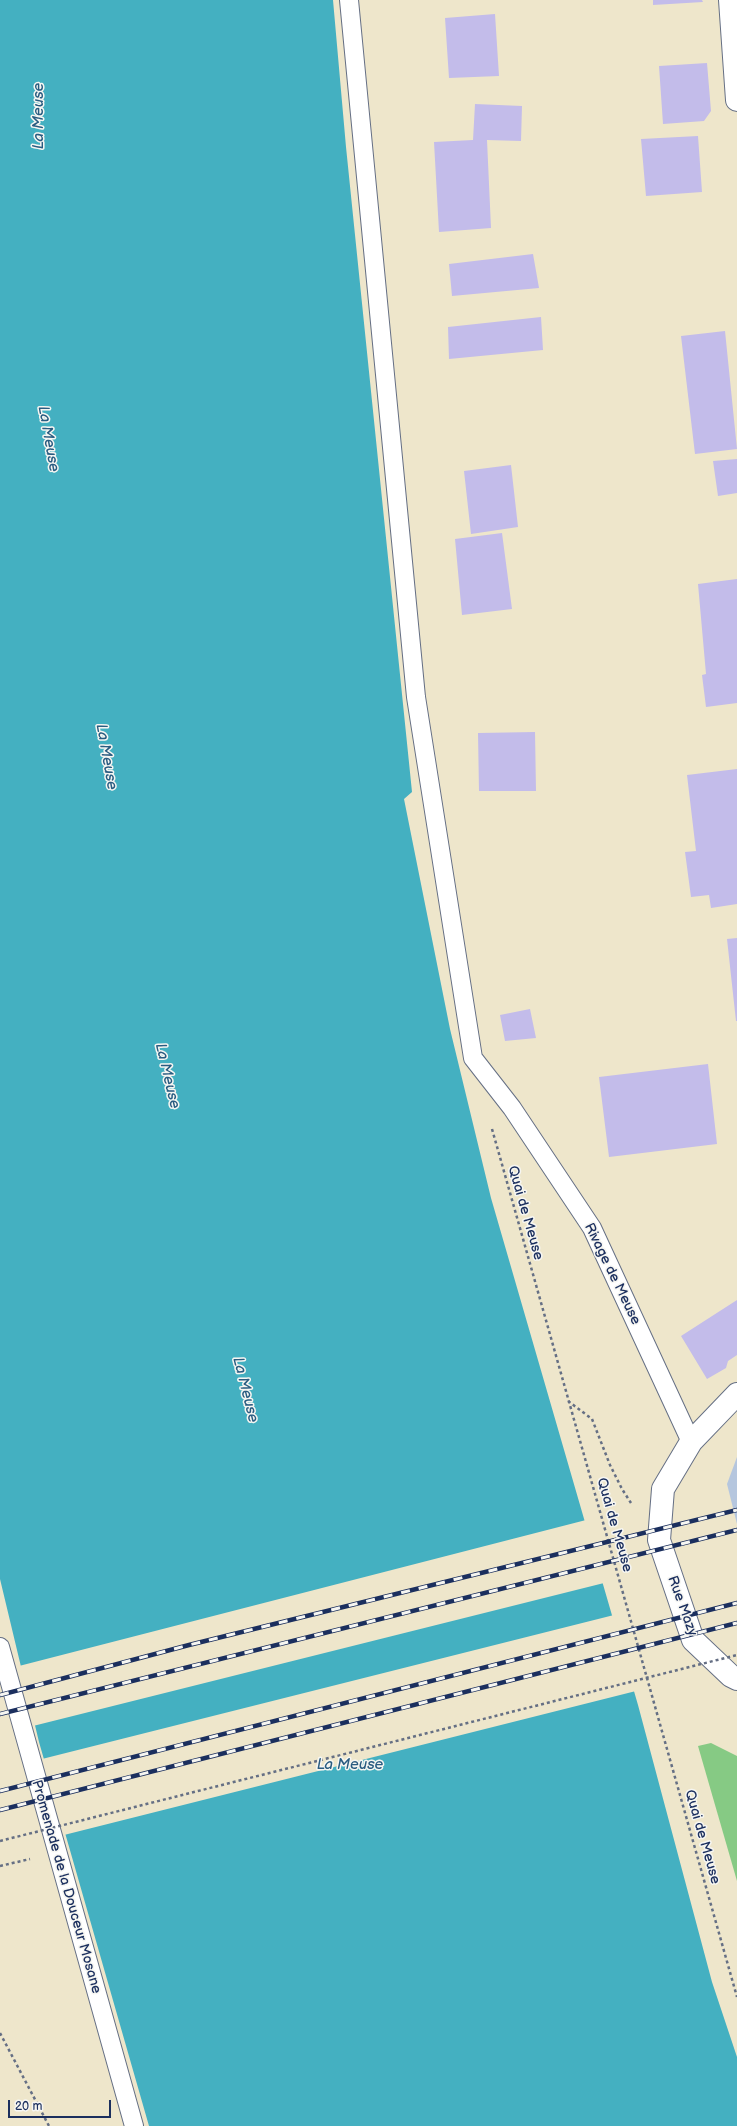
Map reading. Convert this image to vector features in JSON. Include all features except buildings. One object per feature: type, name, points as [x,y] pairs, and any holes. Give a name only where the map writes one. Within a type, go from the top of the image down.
[{"type":"street","points":[[730,0],[737,100]]},
{"type":"street","points":[[659,1540],[663,1489],[691,1442],[737,1394]]},
{"type":"street","name":"Rue Mazy","points":[[659,1540],[693,1640],[731,1676],[737,1679]]},
{"type":"lane","name":"Rivage de Meuse","points":[[349,0],[416,697],[473,1058],[512,1108],[592,1228],[691,1442]]},
{"type":"lane","name":"Promenade de la Douceur Mosane","points":[[0,1647],[56,1854],[134,2126]]},
{"type":"path","name":"Quai de Meuse","points":[[491,1125],[737,1996]]},
{"type":"path","points":[[568,1400],[592,1419],[610,1465],[622,1489],[659,1540]]},
{"type":"path","points":[[0,1842],[737,1655]]},
{"type":"path","points":[[0,1866],[56,1854]]},
{"type":"path","points":[[0,2033],[49,2126]]},
{"type":"shaded area","points":[[737,1457],[737,1524],[727,1484]]},
{"type":"green space","points":[[711,1743],[737,1756],[737,1881],[698,1746]]},
{"type":"water","name":"La Meuse","points":[[0,0],[333,0],[346,147],[412,792],[404,799],[450,1029],[491,1198],[638,1705],[712,1982],[737,2057],[737,2126],[149,2126],[39,1742],[0,1579]]},
{"type":"pier","points":[[586,1520],[604,1583],[33,1726],[19,1666]]},
{"type":"pier","points":[[614,1615],[636,1691],[64,1835],[42,1759]]},
{"type":"railway","points":[[0,1695],[189,1645],[737,1510]]},
{"type":"railway","points":[[0,1714],[737,1530]]},
{"type":"railway","points":[[0,1791],[737,1603]]},
{"type":"railway","points":[[0,1810],[737,1623]]}]
